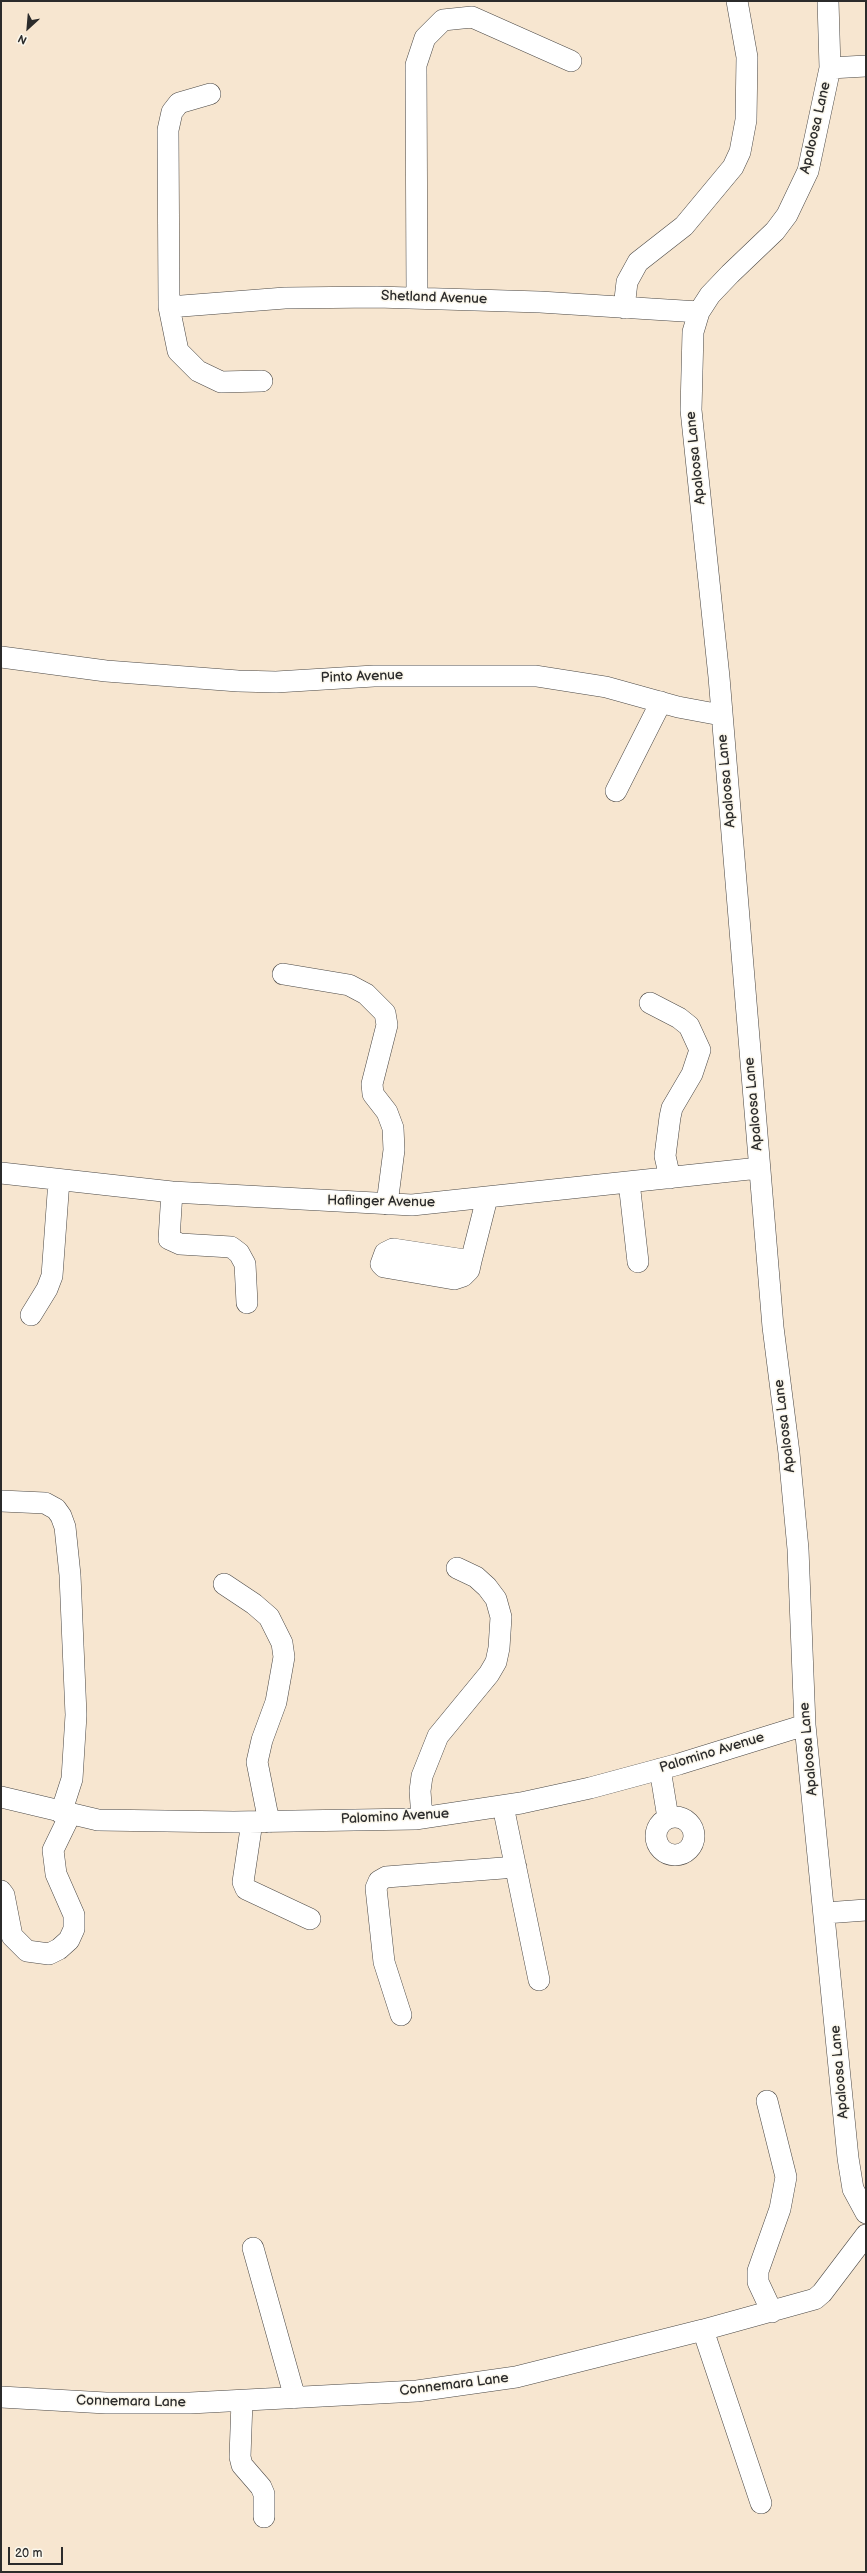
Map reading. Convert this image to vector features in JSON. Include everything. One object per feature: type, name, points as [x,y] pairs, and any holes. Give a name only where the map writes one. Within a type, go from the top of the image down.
[{"type":"street","points":[[624,308],[627,282],[638,262],[684,226],[733,167],[740,152],[746,120],[747,57],[737,1]]},
{"type":"street","points":[[828,1],[830,68]]},
{"type":"street","points":[[417,298],[416,65],[424,38],[443,20],[472,17],[571,61]]},
{"type":"street","name":"Apaloosa Lane","points":[[866,66],[830,68],[808,171],[801,188],[775,231],[720,284],[699,312],[693,332],[690,410],[721,715],[773,1328],[789,1454],[798,1549],[805,1725],[825,1914],[848,2158],[852,2189],[866,2213]]},
{"type":"street","points":[[210,94],[179,103],[172,112],[168,130],[169,307],[178,351],[198,371],[221,382],[262,381]]},
{"type":"street","name":"Shetland Avenue","points":[[169,307],[285,298],[417,298],[540,302],[699,312]]},
{"type":"street","name":"Pinto Avenue","points":[[1,656],[106,671],[238,681],[276,682],[374,676],[536,676],[606,687],[661,702],[721,715]]},
{"type":"street","points":[[616,791],[661,702]]},
{"type":"street","points":[[283,974],[349,985],[366,994],[385,1013],[387,1025],[372,1084],[373,1094],[387,1112],[393,1128],[394,1150],[387,1204]]},
{"type":"street","points":[[650,1003],[680,1018],[689,1026],[700,1050],[692,1074],[672,1108],[665,1156],[670,1178]]},
{"type":"street","name":"Haflinger Avenue","points":[[1,1174],[172,1192],[387,1204],[429,1204],[759,1168]]},
{"type":"street","points":[[31,1315],[47,1289],[52,1276],[59,1180]]},
{"type":"street","points":[[629,1182],[638,1262]]},
{"type":"street","points":[[172,1192],[169,1239],[180,1244],[231,1247],[239,1253],[245,1264],[247,1303]]},
{"type":"street","points":[[471,1260],[487,1198]]},
{"type":"street","points":[[1,1501],[45,1503],[56,1509],[62,1516],[65,1527],[70,1575],[76,1715],[72,1779],[66,1814],[53,1850],[56,1874],[74,1915],[74,1929],[69,1940],[59,1949],[49,1954],[27,1951],[12,1936],[5,1900],[1,1891]]},
{"type":"street","points":[[422,1818],[420,1790],[422,1776],[438,1736],[489,1674],[496,1662],[499,1648],[501,1617],[496,1599],[487,1587],[476,1577],[457,1568]]},
{"type":"street","points":[[224,1584],[254,1604],[269,1617],[282,1643],[284,1657],[276,1702],[262,1740],[257,1762],[260,1822],[243,1882],[246,1889],[310,1919]]},
{"type":"street","name":"Palomino Avenue","points":[[1,1797],[66,1814],[98,1820],[260,1822],[422,1818],[503,1806],[590,1788],[660,1769],[805,1725]]},
{"type":"street","points":[[660,1769],[668,1818]]},
{"type":"street","points":[[503,1806],[539,1980]]},
{"type":"street","points":[[401,2015],[384,1962],[376,1888],[379,1881],[386,1877],[516,1867]]},
{"type":"street","points":[[825,1914],[866,1910]]},
{"type":"street","points":[[767,2101],[786,2177],[780,2209],[758,2271],[758,2282],[772,2312]]},
{"type":"street","name":"Connemara Lane","points":[[1,2397],[106,2403],[242,2401],[417,2391],[516,2377],[797,2306],[818,2296],[866,2235]]},
{"type":"street","points":[[253,2248],[295,2398]]},
{"type":"street","points":[[704,2330],[761,2503]]},
{"type":"street","points":[[242,2401],[240,2457],[242,2465],[261,2487],[264,2494],[264,2517]]}]
